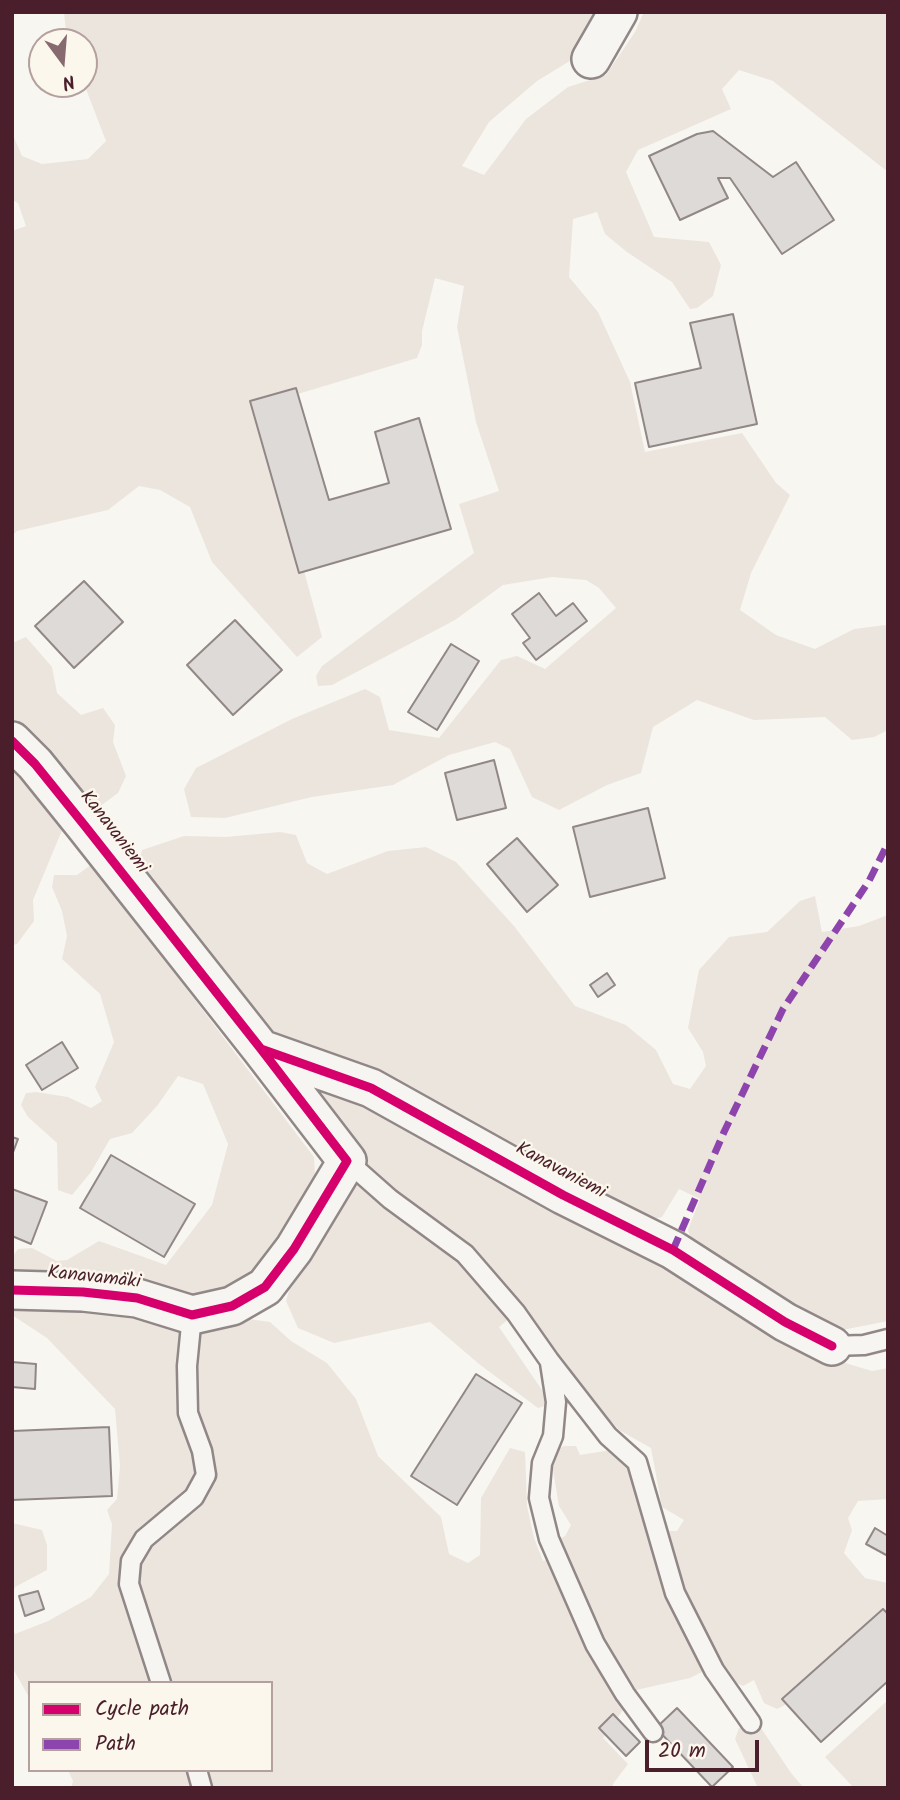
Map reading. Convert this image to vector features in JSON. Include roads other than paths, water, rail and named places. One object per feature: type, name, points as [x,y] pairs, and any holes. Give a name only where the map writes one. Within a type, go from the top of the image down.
[{"type":"street","points":[[591,60],[618,12]]},
{"type":"street","name":"Kanavaniemi","points":[[12,741],[35,764],[347,1161]]},
{"type":"street","name":"Kanavaniemi","points":[[261,1049],[371,1088],[563,1195],[673,1250],[785,1322],[832,1346]]},
{"type":"street","name":"Kanavamäki","points":[[12,1290],[83,1292],[136,1298],[192,1315],[232,1307],[265,1287],[294,1249],[347,1161]]},
{"type":"lane","points":[[347,1161],[390,1199],[465,1254],[516,1313],[608,1436],[637,1462],[675,1593],[714,1670],[751,1723]]},
{"type":"lane","points":[[160,1681],[130,1584],[131,1561],[144,1539],[194,1497],[206,1475],[202,1451],[188,1413],[187,1366],[192,1315]]},
{"type":"lane","points":[[832,1346],[864,1345],[888,1339]]},
{"type":"lane","points":[[549,1360],[556,1402],[553,1436],[542,1463],[539,1499],[549,1539],[595,1644],[625,1694],[653,1732]]}]
